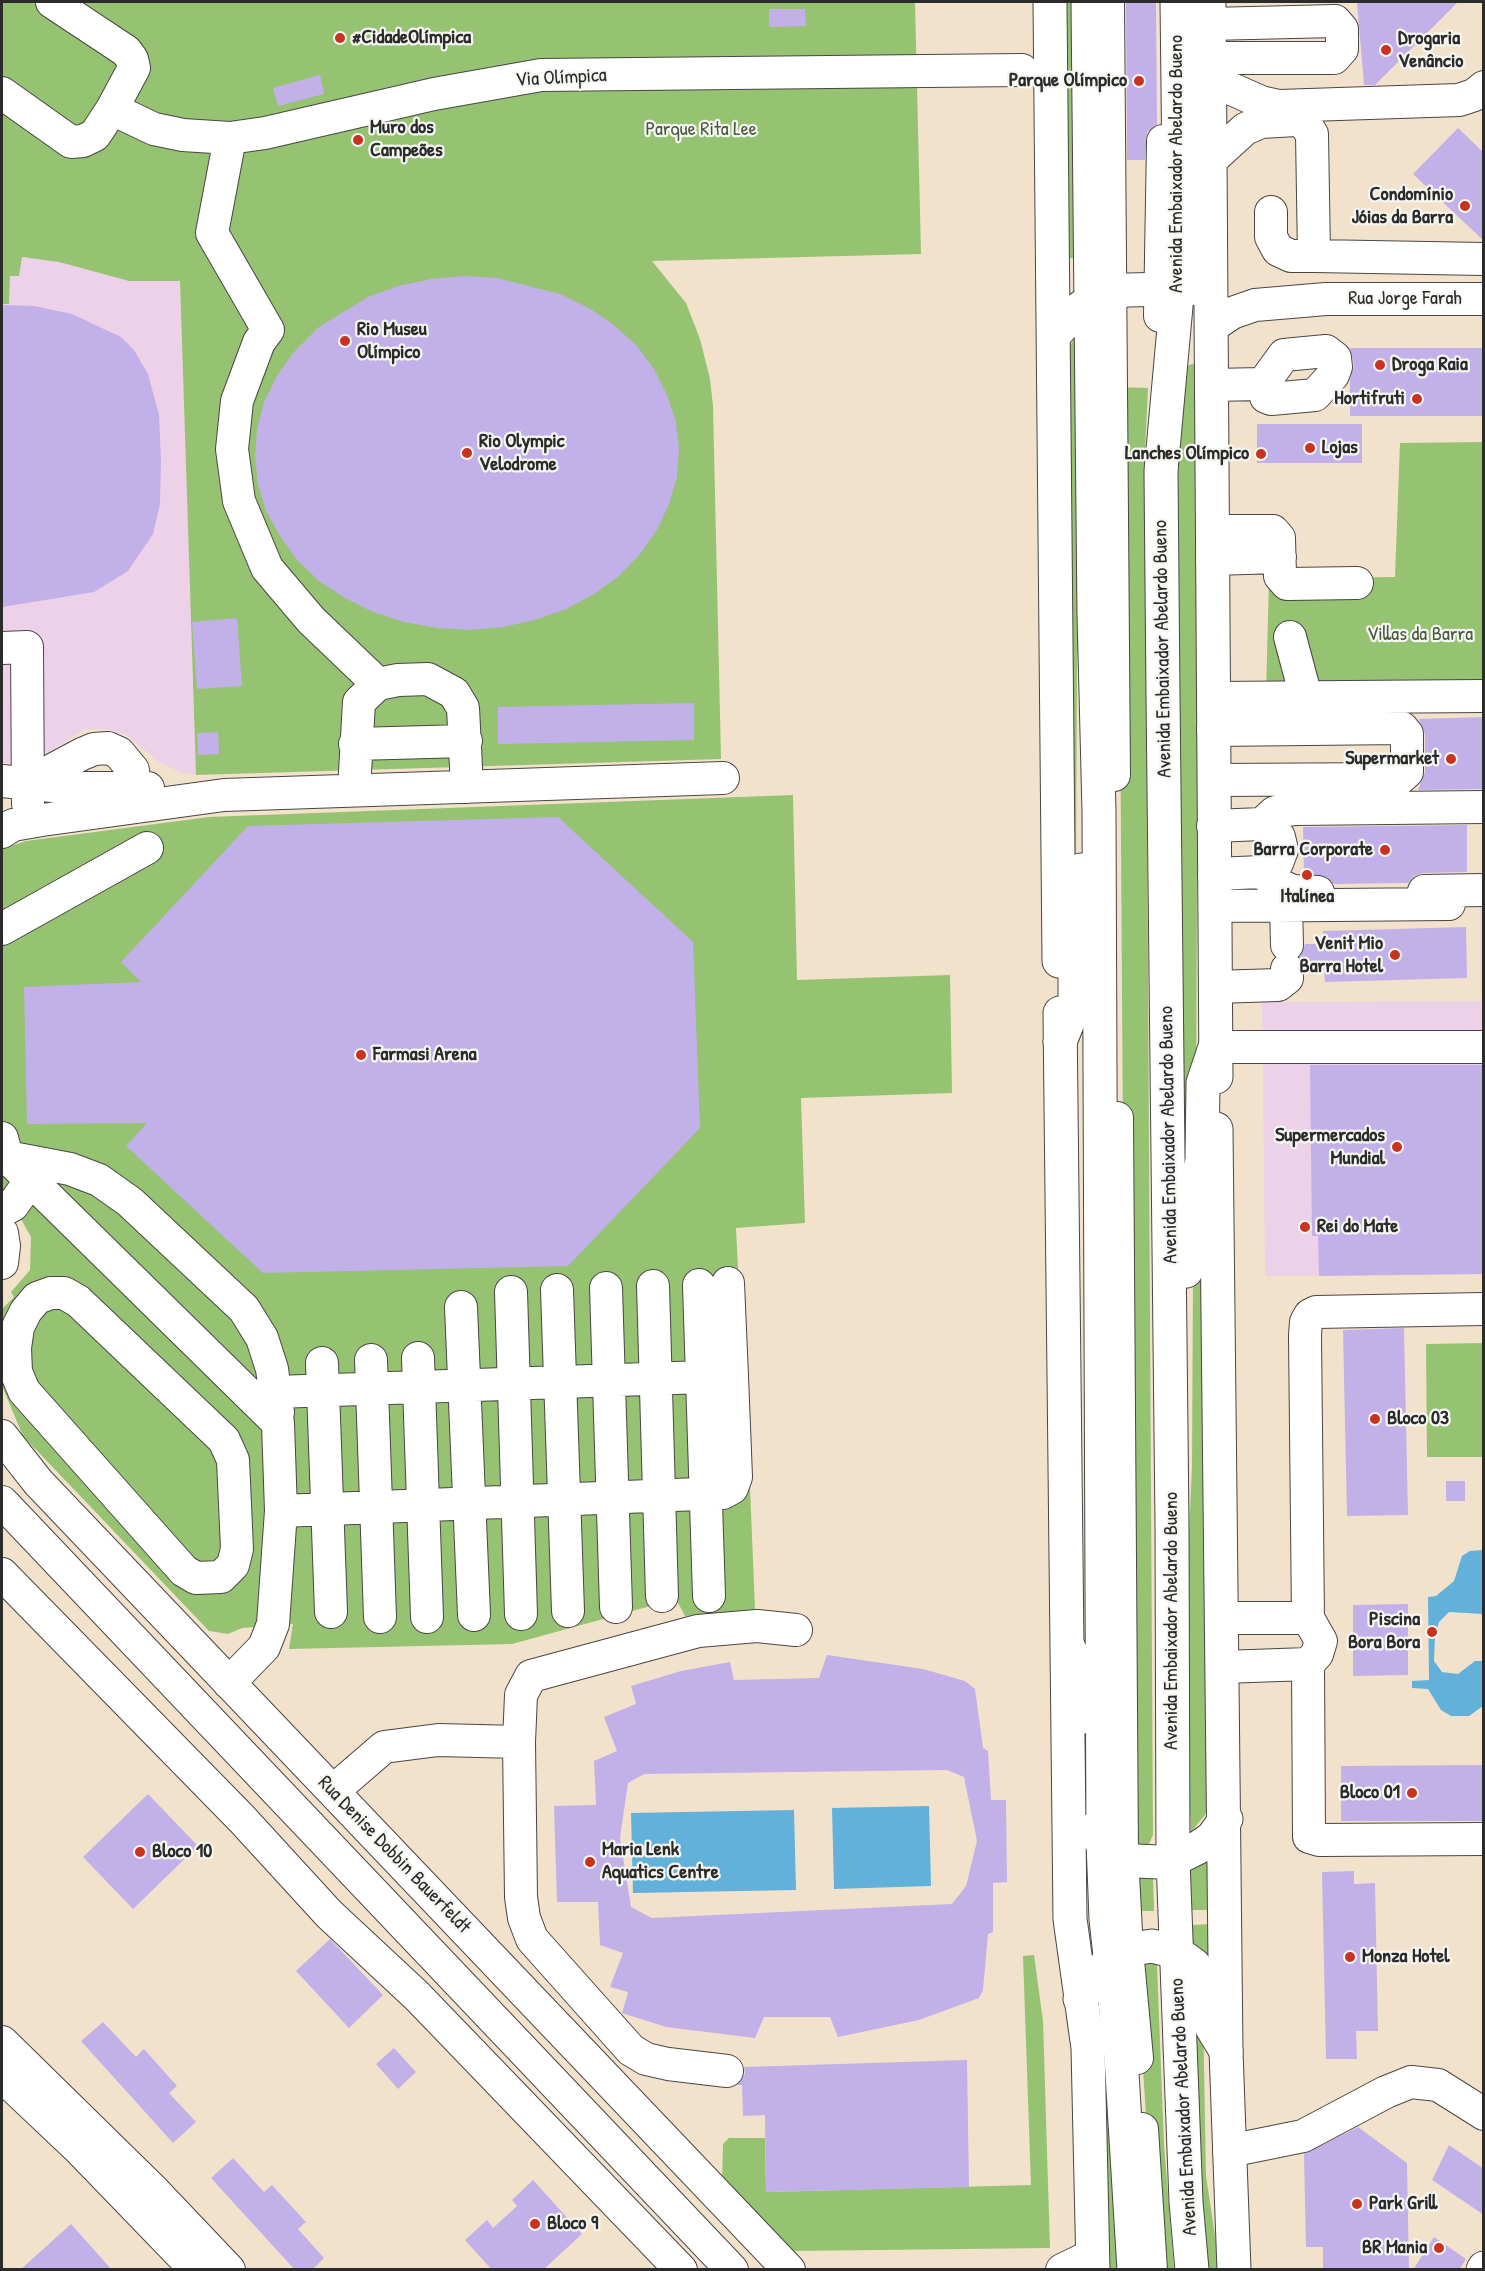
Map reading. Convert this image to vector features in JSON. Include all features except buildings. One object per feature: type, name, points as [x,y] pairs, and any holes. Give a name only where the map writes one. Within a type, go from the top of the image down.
[{"type":"main road","points":[[1050,2],[1070,1919],[1088,2048],[1093,2262]]},
{"type":"main road","points":[[1088,2],[1101,296],[1094,615],[1099,822],[1103,1378],[1113,1849],[1119,1955],[1121,2057],[1134,2270]]},
{"type":"main road","name":"Avenida Embaixador Abelardo Bueno","points":[[1177,2],[1183,289],[1211,327],[1213,825],[1226,1819],[1226,2051],[1234,2270]]},
{"type":"main road","name":"Avenida Embaixador Abelardo Bueno","points":[[1192,2270],[1166,1861],[1173,1524],[1161,471],[1183,289],[1210,162],[1209,13]]},
{"type":"main road","points":[[1054,335],[1075,312],[1101,296],[1183,289]]},
{"type":"main road","points":[[1060,1042],[1075,1004],[1075,921],[1083,834],[1083,676],[1094,615]]},
{"type":"main road","points":[[1173,1524],[1185,1435],[1186,1271],[1203,1159],[1203,1083],[1215,1047]]},
{"type":"main road","points":[[1068,1646],[1082,1684],[1083,1801],[1090,1827],[1113,1849],[1136,1861],[1166,1861],[1188,1854],[1212,1838],[1226,1819]]},
{"type":"main road","points":[[1080,1999],[1119,1955],[1138,1946],[1170,1950],[1194,1965],[1205,1979],[1211,1994],[1212,2028],[1226,2051]]},
{"type":"street","points":[[2,93],[71,142],[83,141],[95,135],[112,109],[134,68],[132,59],[126,51],[52,2]]},
{"type":"street","points":[[1108,2],[1101,296],[1113,1849]]},
{"type":"street","points":[[1166,2],[1183,289],[1151,453],[1166,1861]]},
{"type":"street","points":[[1209,13],[1335,21],[1342,29],[1342,49],[1334,58],[1209,69]]},
{"type":"street","points":[[1209,69],[1261,102],[1279,106],[1452,101],[1480,95]]},
{"type":"street","name":"Via Olímpica","points":[[112,109],[154,129],[183,135],[230,138],[265,133],[434,94],[541,75],[1022,70]]},
{"type":"street","points":[[1210,162],[1232,139],[1261,122],[1296,120],[1304,123],[1312,134],[1314,256]]},
{"type":"street","points":[[230,138],[212,233],[268,330],[260,342],[237,401],[232,449],[239,501],[267,568],[311,620],[378,684]]},
{"type":"street","points":[[1271,212],[1271,237],[1278,250],[1291,256],[1482,258]]},
{"type":"street","name":"Rua Jorge Farah","points":[[1183,289],[1266,290],[1326,299]]},
{"type":"street","name":"Rua Jorge Farah","points":[[1211,327],[1246,307],[1326,299],[1484,300]]},
{"type":"street","points":[[1211,385],[1263,384]]},
{"type":"street","points":[[1212,545],[1280,557],[1280,576],[1287,584],[1357,583]]},
{"type":"street","points":[[1290,637],[1306,697]]},
{"type":"street","points":[[2,648],[27,647],[14,681],[14,782],[5,819],[124,798],[723,778]]},
{"type":"street","points":[[354,790],[359,702],[378,684],[398,680],[428,679],[454,693],[463,708],[466,787]]},
{"type":"street","points":[[1213,698],[1484,696]]},
{"type":"street","points":[[1213,730],[1402,728],[1407,734],[1407,772],[1399,778],[1214,780]]},
{"type":"street","points":[[355,744],[466,741]]},
{"type":"street","points":[[14,782],[72,788],[124,798]]},
{"type":"street","points":[[1267,828],[1275,812],[1295,808],[1484,807]]},
{"type":"street","points":[[1213,825],[1267,828],[1301,819]]},
{"type":"street","points":[[1267,828],[1279,837],[1282,850],[1277,863],[1267,870]]},
{"type":"street","points":[[2,929],[147,848]]},
{"type":"street","points":[[1267,870],[1284,888],[1304,892],[1484,890]]},
{"type":"street","points":[[1214,874],[1267,870],[1286,876],[1294,894],[1287,978],[1278,985],[1215,987]]},
{"type":"street","points":[[1215,906],[1294,894],[1449,904]]},
{"type":"street","points":[[1405,1046],[1446,1033]]},
{"type":"street","points":[[1215,1047],[1484,1047]]},
{"type":"street","points":[[4,1148],[30,1181],[278,1423]]},
{"type":"street","points":[[4,1148],[99,1180],[130,1202],[255,1322],[272,1369],[278,1423],[281,1511],[273,1624],[264,1647],[229,1683]]},
{"type":"street","points":[[2,1211],[13,1205],[30,1181]]},
{"type":"street","points":[[2,1233],[4,1245],[2,1263]]},
{"type":"street","points":[[96,1319],[131,1281]]},
{"type":"street","points":[[281,1511],[723,1493],[732,1488],[736,1477],[718,1377],[714,1284]]},
{"type":"street","points":[[653,1286],[662,1596]]},
{"type":"street","points":[[606,1288],[615,1607]]},
{"type":"street","points":[[557,1290],[568,1611]]},
{"type":"street","points":[[511,1292],[521,1614]]},
{"type":"street","points":[[51,1293],[64,1293],[78,1301],[96,1319],[224,1440],[233,1460],[237,1549],[233,1565],[221,1576],[196,1578],[184,1571],[24,1391],[16,1372],[15,1348],[18,1327],[26,1311],[37,1298],[51,1293]]},
{"type":"street","points":[[461,1308],[474,1615]]},
{"type":"street","points":[[1481,1841],[1319,1840],[1310,1837],[1308,1664],[1317,1654],[1321,1641],[1308,1618],[1306,1322],[1310,1315],[1327,1311],[1484,1309]]},
{"type":"street","points":[[276,1392],[323,1377],[372,1374],[418,1373],[464,1385],[718,1377]]},
{"type":"street","points":[[418,1373],[427,1617]]},
{"type":"street","points":[[372,1374],[380,1617]]},
{"type":"street","points":[[323,1377],[331,1612]]},
{"type":"street","name":"Rua Denise Dobbin Bauerfeldt","points":[[2,1436],[38,1482],[789,2270]]},
{"type":"street","points":[[708,1493],[709,1596]]},
{"type":"street","points":[[2,1502],[732,2270]]},
{"type":"street","points":[[2,1574],[242,1819],[328,1914],[417,1996],[681,2270]]},
{"type":"street","points":[[1222,1618],[1308,1618]]},
{"type":"street","points":[[727,2071],[668,2064],[646,2059],[631,2050],[532,1939],[524,1918],[520,1897],[520,1695],[531,1676],[698,1631],[758,1626],[796,1630]]},
{"type":"street","points":[[1223,1666],[1308,1664]]},
{"type":"street","points":[[340,1799],[390,1766],[402,1745],[438,1740],[519,1742]]},
{"type":"street","points":[[1170,1950],[1168,2143],[1178,2270]]},
{"type":"street","points":[[1119,1955],[1151,2270]]},
{"type":"street","points":[[2,2043],[154,2191],[230,2270]]},
{"type":"street","points":[[2,2076],[79,2149],[196,2270]]},
{"type":"street","points":[[1229,2151],[1304,2136],[1386,2092],[1411,2082],[1438,2085],[1484,2114]]},
{"type":"street","points":[[1062,2270],[1093,2262]]},
{"type":"shaded area","points":[[22,257],[59,262],[129,281],[180,280],[196,775],[180,772],[159,762],[125,734],[106,729],[85,729],[33,762],[2,763],[2,258]]},
{"type":"shaded area","name":"Supermercados Mundial","points":[[1480,896],[1483,896],[1483,1274],[1265,1276],[1262,1002],[1481,1001]]},
{"type":"green space","name":"Parque Rita Lee","points":[[2,2],[915,2],[921,254],[652,261],[686,303],[700,339],[710,379],[713,406],[721,759],[196,775],[180,281],[129,281],[59,262],[22,257],[19,276],[10,276],[9,304],[2,304]]},
{"type":"green space","points":[[1064,2],[1075,2],[1084,258],[1065,258]]},
{"type":"green space","points":[[1076,333],[1086,448],[1077,665],[1076,862],[1069,867],[1068,351]]},
{"type":"green space","points":[[1198,364],[1204,727],[1197,880],[1196,1143],[1182,1218],[1178,437],[1186,366]]},
{"type":"green space","points":[[1118,387],[1148,388],[1145,451],[1153,1835],[1148,1846],[1134,1845],[1123,1144]]},
{"type":"green space","name":"Villas da Barra","points":[[1483,442],[1483,698],[1266,695],[1269,579],[1395,577],[1400,443]]},
{"type":"green space","points":[[793,795],[797,980],[950,975],[952,1093],[801,1098],[805,1223],[736,1228],[739,1289],[742,1289],[755,1610],[685,1616],[676,1599],[512,1644],[289,1649],[293,1624],[242,1628],[228,1634],[209,1631],[23,1436],[2,1386],[2,1309],[14,1297],[11,1292],[30,1270],[31,1237],[13,1205],[2,1195],[2,849],[26,841],[209,817]]},
{"type":"green space","points":[[1204,1194],[1209,1800],[1205,1815],[1191,1832],[1183,1669],[1192,1466],[1193,1271]]},
{"type":"green space","points":[[1483,1343],[1483,1457],[1427,1457],[1426,1344]]},
{"type":"green space","points":[[1208,1855],[1214,1910],[1192,1910],[1190,1869]]},
{"type":"green space","points":[[1131,1872],[1153,1876],[1154,1911],[1131,1911]]},
{"type":"green space","points":[[1213,1924],[1211,1960],[1193,1945],[1192,1925]]},
{"type":"green space","points":[[1034,1955],[1043,2021],[1050,2248],[792,2251],[722,2183],[723,2144],[729,2138],[765,2138],[766,2192],[1031,2185],[1023,1956]]},
{"type":"green space","points":[[1136,1961],[1156,1962],[1157,1965],[1164,2144],[1174,2269],[1156,2269]]},
{"type":"green space","points":[[1195,1994],[1203,2010],[1206,2176],[1220,2269],[1207,2269],[1199,2186]]},
{"type":"green space","points":[[1102,2001],[1121,2269],[1103,2269],[1098,2006]]},
{"type":"water","name":"Piscina Bora Bora","points":[[1483,1550],[1483,1614],[1449,1612],[1439,1622],[1435,1636],[1434,1661],[1442,1672],[1458,1674],[1475,1661],[1483,1661],[1483,1706],[1469,1716],[1451,1716],[1441,1710],[1428,1689],[1412,1688],[1412,1681],[1429,1680],[1428,1597],[1436,1596],[1454,1581],[1462,1556],[1470,1551]]},
{"type":"water","points":[[929,1806],[931,1886],[834,1889],[832,1808]]},
{"type":"water","points":[[794,1810],[796,1890],[633,1893],[631,1813]]},
{"type":"place","name":"#CidadeOlímpica","points":[[340,38]]},
{"type":"place","name":"Drogaria Venâncio","points":[[1386,50]]},
{"type":"place","name":"Parque Olímpico","points":[[1139,81]]},
{"type":"place","name":"Muro dos Campeões","points":[[358,140]]},
{"type":"place","name":"Condomínio Jóias da Barra","points":[[1465,206]]},
{"type":"place","name":"Rio Museu Olímpico","points":[[345,341]]},
{"type":"place","name":"Droga Raia","points":[[1380,365]]},
{"type":"place","name":"Hortifruti","points":[[1417,399]]},
{"type":"place","name":"Lojas","points":[[1310,448]]},
{"type":"place","name":"Rio Olympic Velodrome","points":[[467,453]]},
{"type":"place","name":"Lanches Olímpico","points":[[1261,454]]},
{"type":"place","name":"Supermarket","points":[[1451,759]]},
{"type":"place","name":"Barra Corporate","points":[[1385,850]]},
{"type":"place","name":"Italínea","points":[[1307,875]]},
{"type":"place","name":"Venit Mio Barra Hotel","points":[[1395,955]]},
{"type":"place","name":"Farmasi Arena","points":[[361,1055]]},
{"type":"place","name":"Supermercados Mundial","points":[[1397,1147]]},
{"type":"place","name":"Rei do Mate","points":[[1305,1227]]},
{"type":"place","name":"Bloco 03","points":[[1375,1419]]},
{"type":"place","name":"Piscina Bora Bora","points":[[1432,1632]]},
{"type":"place","name":"Bloco 01","points":[[1412,1793]]},
{"type":"place","name":"Bloco 10","points":[[140,1852]]},
{"type":"place","name":"Maria Lenk Aquatics Centre","points":[[590,1862]]},
{"type":"place","name":"Monza Hotel","points":[[1350,1957]]},
{"type":"place","name":"Park Grill","points":[[1357,2204]]},
{"type":"place","name":"Bloco 9","points":[[535,2224]]},
{"type":"place","name":"BR Mania","points":[[1439,2248]]}]
